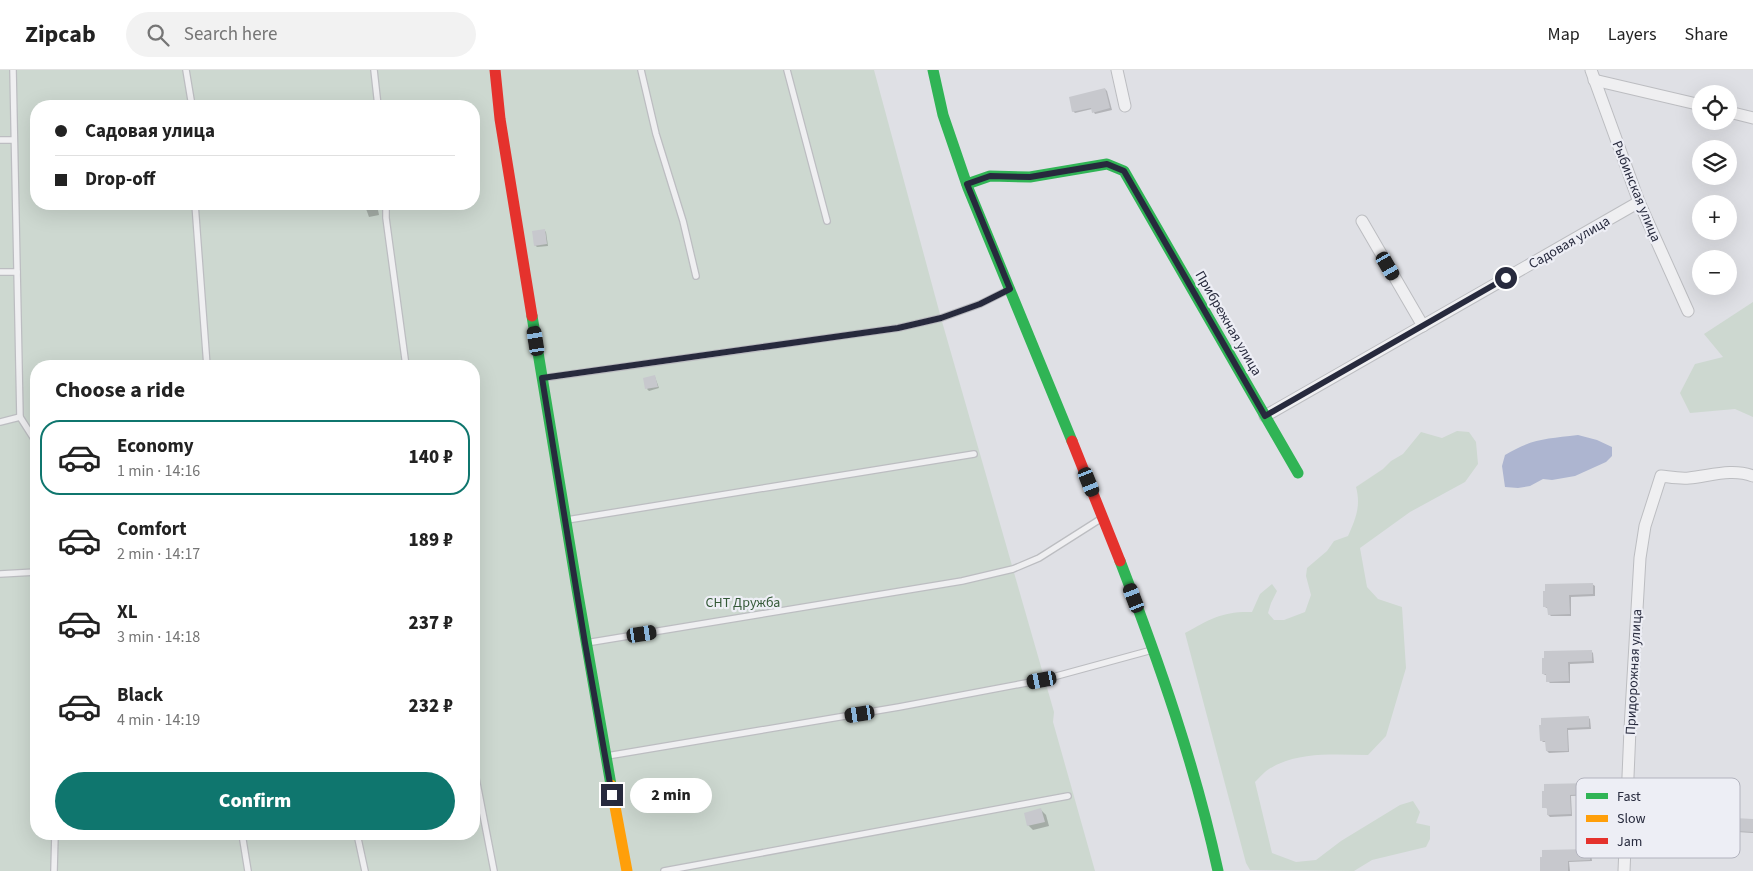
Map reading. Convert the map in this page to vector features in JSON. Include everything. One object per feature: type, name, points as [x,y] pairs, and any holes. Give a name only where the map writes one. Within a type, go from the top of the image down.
[{"type":"street","points":[[495,70],[500,118],[585,643],[627,871]]},
{"type":"street","points":[[933,70],[939,101],[967,184],[1103,516],[1154,649],[1207,821],[1218,871]]},
{"type":"street","points":[[1116,70],[1125,106]]},
{"type":"street","points":[[1592,75],[1692,103]]},
{"type":"street","name":"Рыбинская улица","points":[[1592,75],[1639,202],[1688,311]]},
{"type":"street","points":[[1737,114],[1753,118]]},
{"type":"street","name":"Прибрежная улица","points":[[967,184],[990,176],[1030,177],[1107,164],[1124,171],[1298,473]]},
{"type":"street","name":"Садовая улица","points":[[1265,416],[1639,202]]},
{"type":"street","points":[[1362,221],[1423,326]]},
{"type":"street","name":"Придорожная улица","points":[[1628,778],[1640,558],[1645,526],[1661,476],[1687,478],[1723,472],[1753,476]]},
{"type":"street","name":"Придорожная улица","points":[[1624,871],[1625,858]]},
{"type":"lane","points":[[12,70],[20,417],[30,433]]},
{"type":"lane","points":[[186,70],[191,100]]},
{"type":"lane","points":[[374,70],[377,100]]},
{"type":"lane","points":[[641,70],[656,134],[683,221],[696,276]]},
{"type":"lane","points":[[787,70],[827,221]]},
{"type":"lane","points":[[0,140],[14,140]]},
{"type":"lane","points":[[195,210],[206,360]]},
{"type":"lane","points":[[387,210],[405,360]]},
{"type":"lane","points":[[0,272],[17,272]]},
{"type":"lane","points":[[542,378],[898,328],[941,318],[980,304],[1010,289]]},
{"type":"lane","points":[[0,422],[20,417]]},
{"type":"lane","points":[[566,520],[974,454]]},
{"type":"lane","points":[[585,643],[962,581],[1013,569],[1038,558],[1103,516]]},
{"type":"lane","points":[[0,574],[30,572]]},
{"type":"lane","points":[[605,756],[900,707],[1042,680],[1154,649]]},
{"type":"lane","points":[[664,871],[1068,796]]},
{"type":"lane","points":[[480,799],[494,871]]},
{"type":"lane","points":[[54,840],[54,871]]},
{"type":"lane","points":[[243,840],[248,871]]},
{"type":"lane","points":[[359,840],[365,871]]},
{"type":"green space","name":"СНТ Дружба","points":[[0,70],[874,70],[941,318],[1054,712],[1053,722],[1095,871],[0,871]]},
{"type":"green space","points":[[1753,302],[1753,417],[1735,409],[1690,413],[1680,393],[1695,364],[1723,357],[1704,334]]},
{"type":"green space","points":[[1457,431],[1469,432],[1476,442],[1478,464],[1465,482],[1410,512],[1360,548],[1367,587],[1378,599],[1402,607],[1406,668],[1386,736],[1368,755],[1317,755],[1292,759],[1269,769],[1255,782],[1272,853],[1296,862],[1316,860],[1341,841],[1400,805],[1413,801],[1420,812],[1416,823],[1430,826],[1430,839],[1426,847],[1372,860],[1354,871],[1250,870],[1246,863],[1185,633],[1217,617],[1233,613],[1252,612],[1260,594],[1272,584],[1277,591],[1268,613],[1274,620],[1284,620],[1305,612],[1311,595],[1306,576],[1307,568],[1327,551],[1334,541],[1348,536],[1357,512],[1356,487],[1403,454],[1421,432],[1442,438]]},
{"type":"water","points":[[1578,435],[1597,440],[1612,447],[1612,456],[1606,462],[1575,476],[1552,480],[1543,479],[1530,486],[1518,488],[1505,487],[1502,466],[1505,455],[1532,442]]},
{"type":"building","points":[[1105,88],[1110,108],[1092,113],[1091,108],[1072,112],[1069,97]]},
{"type":"building","points":[[545,229],[547,244],[534,246],[532,231]]},
{"type":"building","points":[[655,375],[658,387],[645,389],[643,378]]},
{"type":"building","points":[[1593,583],[1593,594],[1569,595],[1570,614],[1548,615],[1547,607],[1543,607],[1545,584]]},
{"type":"building","points":[[1592,650],[1592,661],[1568,662],[1569,681],[1546,682],[1546,674],[1542,674],[1544,651]]},
{"type":"building","points":[[1589,716],[1589,727],[1567,728],[1568,751],[1546,751],[1545,741],[1540,741],[1539,725],[1541,725],[1541,718]]},
{"type":"building","points":[[1576,783],[1576,795],[1570,795],[1571,814],[1547,815],[1547,808],[1542,808],[1544,784]]},
{"type":"building","points":[[1041,808],[1045,822],[1027,826],[1024,813]]},
{"type":"building","points":[[1740,818],[1753,819],[1753,832],[1740,831]]},
{"type":"building","points":[[1576,849],[1576,858],[1590,858],[1590,860],[1568,861],[1568,871],[1540,871],[1542,850]]},
{"type":"traffic: fast","points":[[933,70],[943,115],[968,188],[1072,441]]},
{"type":"traffic: fast","points":[[967,184],[990,176],[1030,177],[1107,164],[1124,171],[1298,473]]},
{"type":"traffic: fast","points":[[532,316],[611,785]]},
{"type":"traffic: fast","points":[[1120,561],[1149,637],[1175,714],[1209,831],[1218,871]]},
{"type":"traffic: slow","points":[[611,785],[627,871]]},
{"type":"traffic: jam","points":[[495,70],[500,119],[532,316]]},
{"type":"traffic: jam","points":[[1072,441],[1120,561]]},
{"type":"route","points":[[612,795],[542,378],[898,328],[941,318],[980,304],[1010,289],[967,184],[990,176],[1030,177],[1107,164],[1124,171],[1265,416],[1506,278]]}]
